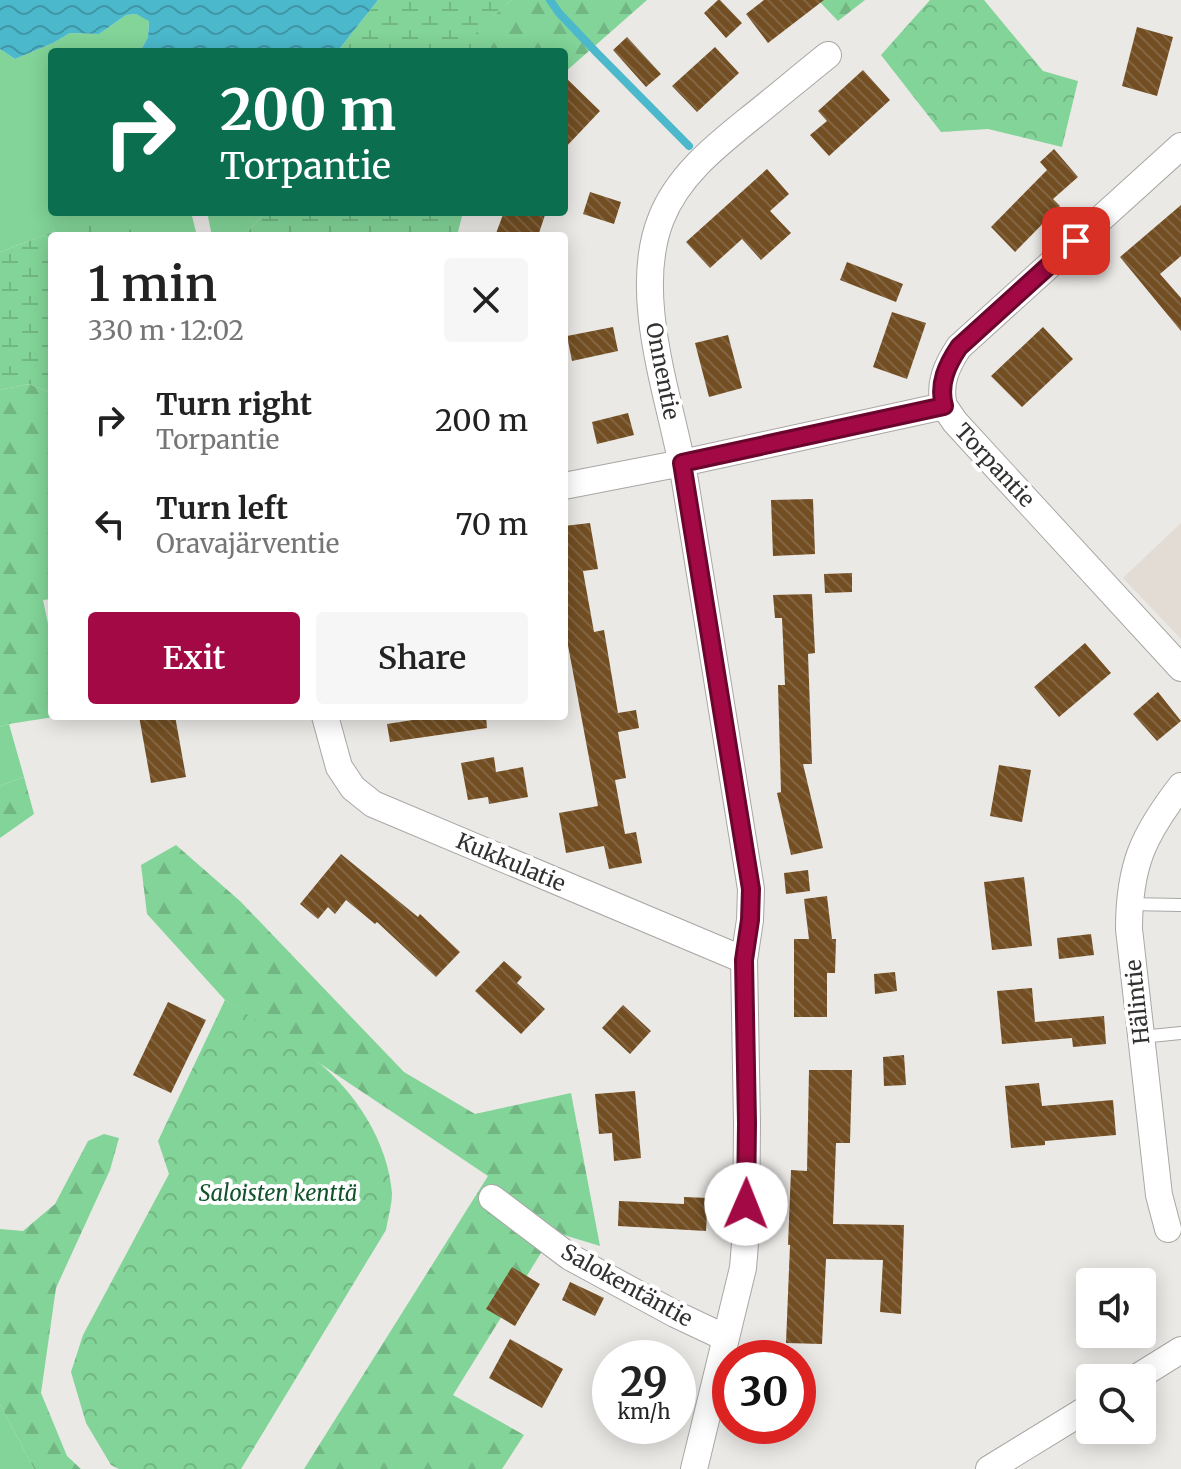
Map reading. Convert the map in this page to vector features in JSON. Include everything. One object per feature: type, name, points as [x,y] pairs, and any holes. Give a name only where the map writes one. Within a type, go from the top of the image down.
[{"type":"street","name":"Onnentie","points":[[694,1469],[743,1268],[747,1123],[744,960],[751,889],[682,463],[652,321],[652,245],[662,216],[681,184],[705,155],[828,55]]},
{"type":"street","points":[[944,406],[941,389],[944,376],[959,347],[1181,146]]},
{"type":"street","name":"Torpantie","points":[[568,485],[944,406],[955,422],[1181,668]]},
{"type":"street","name":"Kukkulatie","points":[[326,720],[339,767],[353,788],[373,804],[744,960]]},
{"type":"street","name":"Hälintie","points":[[1168,1229],[1159,1195],[1129,929],[1129,904],[1137,859],[1157,820],[1181,786]]},
{"type":"street","name":"Salokentäntie","points":[[492,1198],[583,1265],[726,1338]]},
{"type":"street","points":[[1156,1366],[1181,1350]]},
{"type":"street","points":[[989,1469],[1076,1416]]},
{"type":"lane","points":[[1129,904],[1181,905]]},
{"type":"lane","points":[[1141,1037],[1181,1033]]},
{"type":"shaded area","points":[[1181,523],[1181,639],[1123,578]]},
{"type":"green space","points":[[378,0],[511,0],[473,36],[474,48],[340,48]]},
{"type":"green space","points":[[511,0],[647,0],[568,69],[568,48],[474,48],[472,36]]},
{"type":"green space","points":[[818,0],[865,0],[838,21]]},
{"type":"green space","points":[[930,0],[984,0],[1043,71],[1078,81],[1062,147],[988,129],[941,132],[881,55]]},
{"type":"green space","points":[[136,14],[149,20],[148,37],[142,48],[48,48],[48,216],[192,216],[196,232],[55,231],[0,252],[0,49],[15,59],[70,33],[99,34],[126,15]]},
{"type":"green space","points":[[208,216],[262,216],[247,232],[211,232]]},
{"type":"green space","points":[[262,216],[462,216],[458,232],[247,232]]},
{"type":"green space","points":[[99,224],[143,232],[52,232]]},
{"type":"green space","points":[[48,234],[48,391],[29,384],[0,390],[0,252]]},
{"type":"green space","points":[[29,384],[48,391],[48,599],[43,600],[48,623],[48,718],[0,727],[0,390]]},
{"type":"green space","points":[[9,724],[24,777],[0,786],[0,727]]},
{"type":"green space","points":[[24,777],[34,814],[0,838],[0,786]]},
{"type":"green space","points":[[176,845],[240,901],[404,1072],[475,1114],[571,1093],[600,1246],[554,1232],[453,1395],[524,1435],[502,1469],[304,1469],[488,1176],[225,1000],[147,914],[141,865]]},
{"type":"green space","name":"Saloisten kenttä","points":[[225,1000],[318,1062],[357,1104],[377,1138],[389,1174],[392,1198],[386,1230],[241,1469],[119,1469],[111,1465],[86,1423],[71,1372],[83,1335],[169,1174],[158,1141]]},
{"type":"green space","points":[[104,1134],[119,1138],[110,1170],[56,1288],[41,1393],[67,1456],[81,1469],[34,1469],[0,1404],[0,1229],[23,1231],[55,1204],[88,1141]]},
{"type":"green space","points":[[0,1404],[34,1469],[0,1469]]},
{"type":"water","points":[[0,0],[378,0],[340,48],[142,48],[148,37],[149,21],[136,14],[126,15],[99,34],[70,33],[15,59],[0,49]]},
{"type":"building","points":[[718,0],[742,23],[726,38],[704,13]]},
{"type":"building","points":[[764,0],[824,0],[768,43],[746,14]]},
{"type":"building","points":[[1137,27],[1173,37],[1157,96],[1122,86]]},
{"type":"building","points":[[627,37],[661,74],[646,87],[613,50]]},
{"type":"building","points":[[715,47],[739,73],[697,112],[672,86]]},
{"type":"building","points":[[863,70],[890,100],[829,156],[810,135],[827,121],[818,111]]},
{"type":"building","points":[[568,80],[600,111],[568,145]]},
{"type":"building","points":[[1054,149],[1078,177],[1053,199],[1060,206],[1015,252],[991,227],[1047,170],[1040,162]]},
{"type":"building","points":[[767,169],[789,194],[770,211],[791,233],[761,260],[742,239],[710,268],[686,242]]},
{"type":"building","points":[[590,192],[621,202],[614,224],[583,214]]},
{"type":"building","points":[[1181,205],[1181,256],[1160,274],[1181,298],[1181,331],[1120,257]]},
{"type":"building","points":[[502,216],[545,216],[539,232],[496,232]]},
{"type":"building","points":[[847,262],[903,284],[896,302],[840,280]]},
{"type":"building","points":[[892,312],[926,323],[907,379],[873,367]]},
{"type":"building","points":[[613,327],[618,351],[572,361],[568,336]]},
{"type":"building","points":[[1043,327],[1073,359],[1022,407],[991,376]]},
{"type":"building","points":[[728,335],[742,388],[709,397],[695,343]]},
{"type":"building","points":[[628,413],[634,435],[597,444],[592,422]]},
{"type":"building","points":[[813,499],[815,554],[773,556],[771,500]]},
{"type":"building","points":[[590,523],[598,569],[583,571],[594,632],[604,630],[618,713],[636,710],[639,728],[618,732],[626,778],[615,780],[625,834],[636,832],[642,863],[609,869],[604,846],[566,853],[559,813],[598,806],[568,645],[568,526]]},
{"type":"building","points":[[852,573],[852,592],[825,593],[824,574]]},
{"type":"building","points":[[812,594],[815,653],[808,654],[812,764],[803,764],[823,848],[791,855],[777,793],[781,792],[778,685],[785,685],[782,618],[775,618],[773,595]]},
{"type":"building","points":[[1085,643],[1111,673],[1059,717],[1034,687]]},
{"type":"building","points":[[1158,692],[1181,721],[1157,741],[1133,714]]},
{"type":"building","points":[[140,720],[176,720],[186,777],[151,783]]},
{"type":"building","points":[[412,720],[486,720],[487,728],[390,742],[387,724]]},
{"type":"building","points":[[494,757],[496,772],[523,767],[528,797],[489,804],[488,797],[468,800],[461,763]]},
{"type":"building","points":[[999,765],[1031,770],[1022,822],[990,816]]},
{"type":"building","points":[[341,854],[418,917],[420,914],[460,952],[436,977],[377,922],[375,924],[346,900],[335,914],[328,907],[318,919],[300,904]]},
{"type":"building","points":[[808,870],[810,891],[786,894],[784,873]]},
{"type":"building","points":[[1024,877],[1032,946],[992,950],[984,882]]},
{"type":"building","points":[[827,896],[832,939],[836,939],[835,973],[827,973],[827,1017],[794,1017],[794,939],[809,939],[804,899]]},
{"type":"building","points":[[1091,934],[1094,955],[1059,959],[1057,938]]},
{"type":"building","points":[[504,961],[522,977],[517,983],[545,1009],[521,1034],[475,991]]},
{"type":"building","points":[[895,972],[897,991],[875,994],[874,974]]},
{"type":"building","points":[[1032,988],[1035,1022],[1104,1016],[1106,1044],[1073,1047],[1072,1038],[1002,1044],[997,991]]},
{"type":"building","points":[[168,1002],[206,1020],[171,1093],[133,1075]]},
{"type":"building","points":[[623,1005],[651,1031],[630,1054],[602,1028]]},
{"type":"building","points":[[904,1055],[906,1085],[884,1086],[883,1057]]},
{"type":"building","points":[[809,1070],[852,1070],[850,1143],[836,1143],[833,1224],[904,1225],[901,1314],[880,1312],[883,1260],[826,1259],[822,1344],[816,1344],[816,1340],[786,1340],[791,1170],[807,1171]]},
{"type":"building","points":[[1039,1083],[1042,1106],[1113,1100],[1116,1135],[1045,1141],[1045,1145],[1011,1148],[1005,1086]]},
{"type":"building","points":[[635,1091],[641,1158],[614,1161],[612,1133],[599,1134],[595,1094]]},
{"type":"building","points":[[684,1197],[708,1198],[706,1231],[618,1226],[619,1201],[684,1204]]},
{"type":"building","points":[[512,1267],[540,1284],[515,1326],[486,1309]]},
{"type":"building","points":[[570,1282],[604,1298],[595,1316],[562,1300]]},
{"type":"building","points":[[510,1339],[563,1369],[542,1408],[489,1378]]},
{"type":"waterway","points":[[550,0],[597,53],[689,146]]},
{"type":"route","points":[[746,1204],[744,960],[751,889],[682,463],[944,406],[941,389],[944,376],[959,347],[1076,241]]}]
